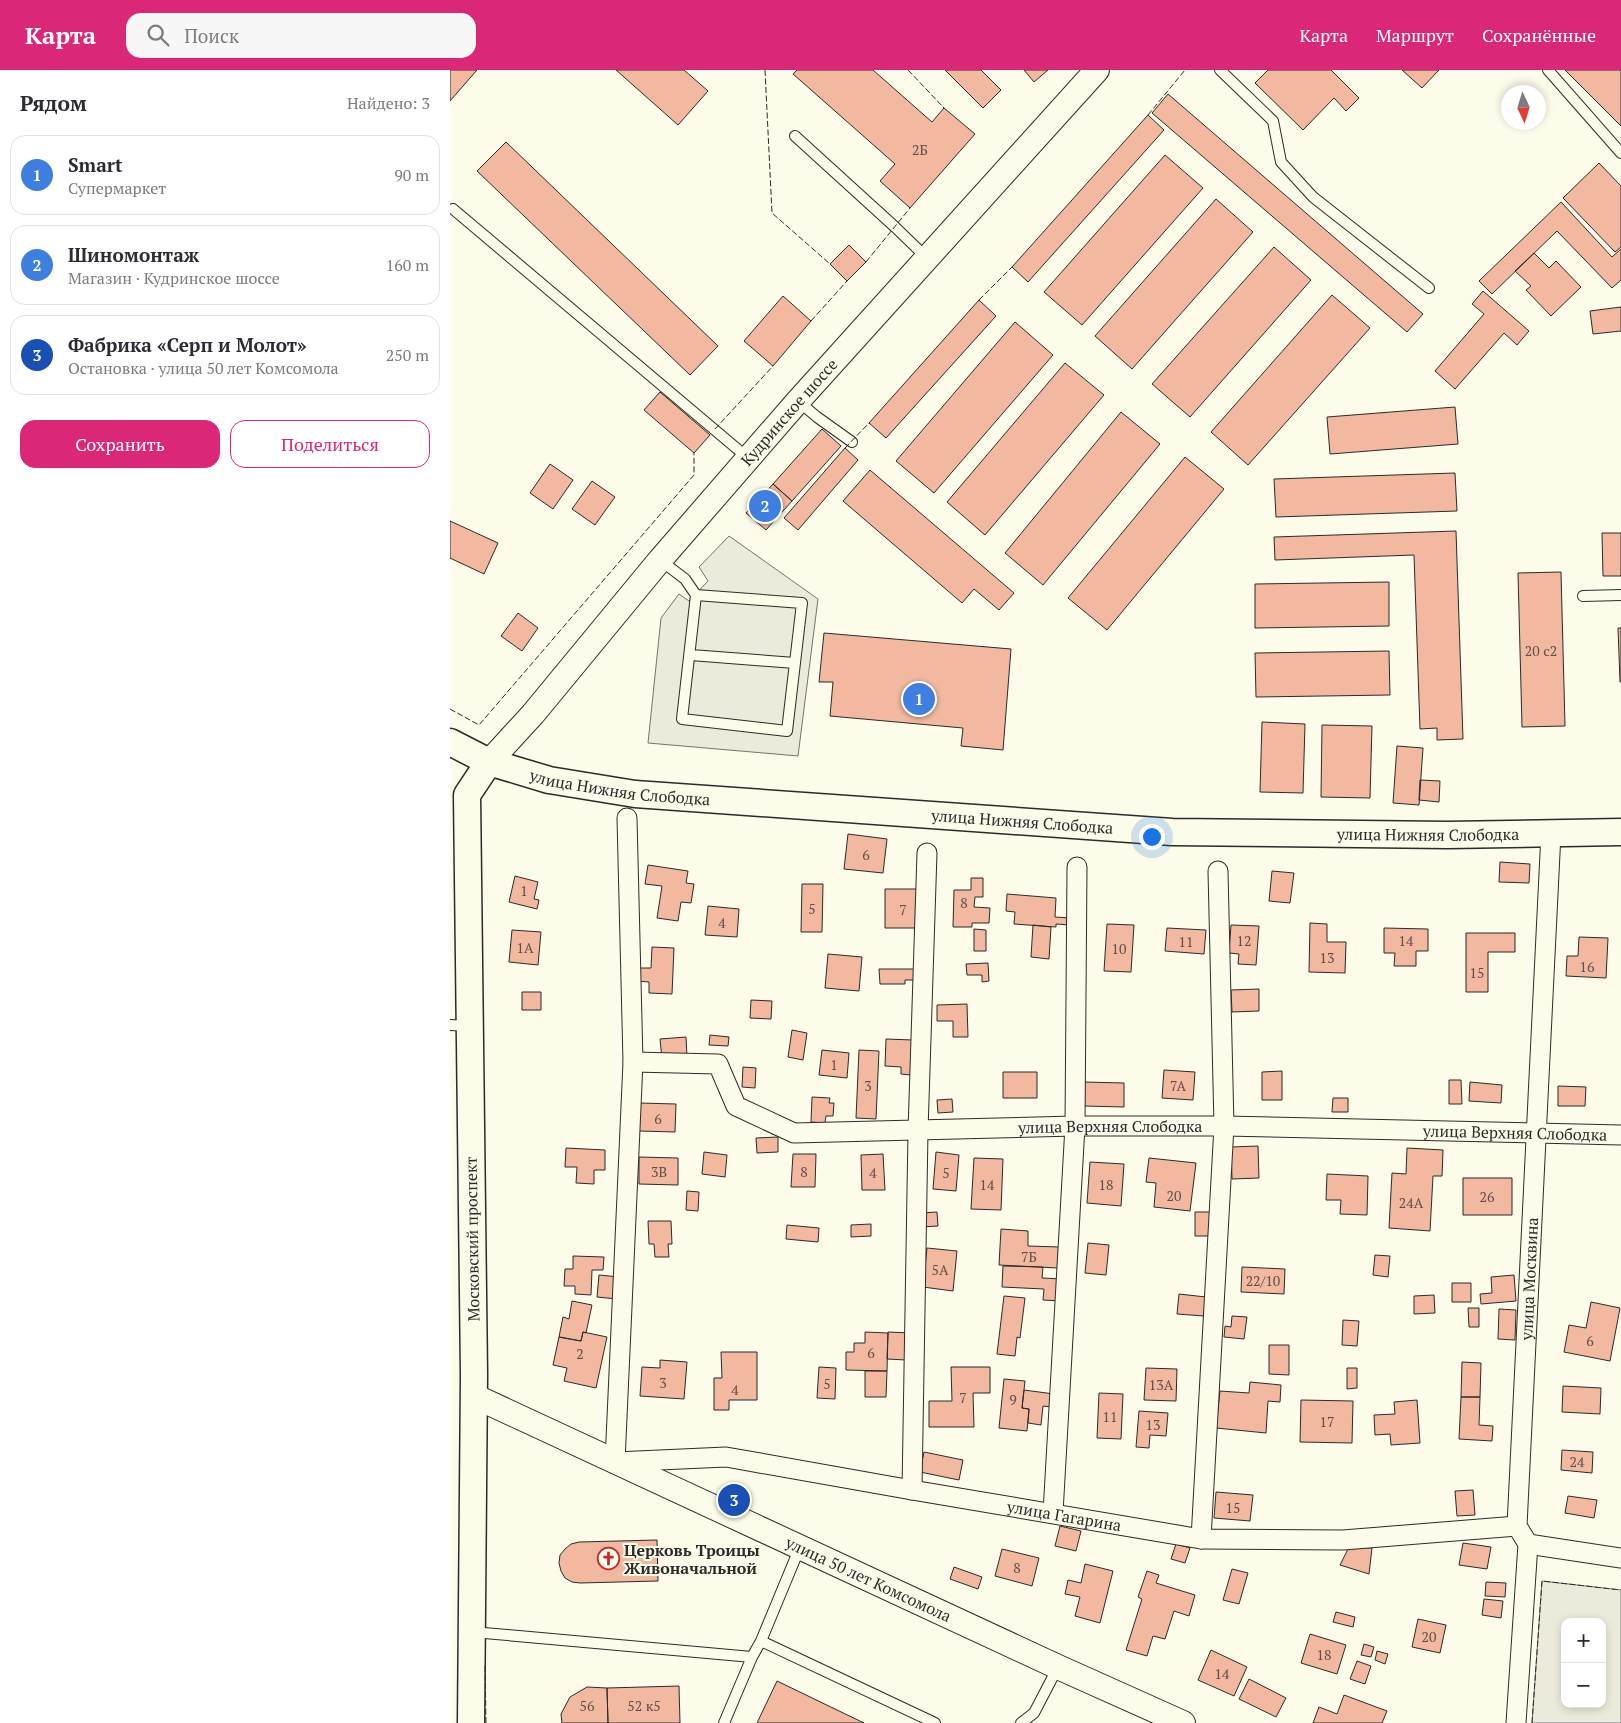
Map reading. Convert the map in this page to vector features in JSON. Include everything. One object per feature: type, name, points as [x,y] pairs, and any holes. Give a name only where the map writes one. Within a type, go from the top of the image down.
[{"type":"main road","name":"улица Нижняя Слободка","points":[[450,742],[489,762],[555,782],[635,794],[1172,832],[1448,835],[1621,832]]},
{"type":"main road","name":"Московский проспект","points":[[471,1723],[474,1396],[459,1025],[467,795],[489,762]]},
{"type":"street","name":"Кудринское шоссе","points":[[489,762],[533,714],[660,560],[798,401],[1098,70]]},
{"type":"street","points":[[615,1462],[634,1062],[627,818]]},
{"type":"street","name":"улица Москвина","points":[[1517,1526],[1550,833]]},
{"type":"street","points":[[912,1490],[918,1131],[927,853]]},
{"type":"street","points":[[1053,1513],[1076,1126],[1077,867]]},
{"type":"street","points":[[1201,1539],[1224,1126],[1218,872]]},
{"type":"street","name":"улица Верхняя Слободка","points":[[634,1062],[718,1064],[736,1106],[794,1132],[918,1131],[1076,1126],[1224,1126],[1621,1135]]},
{"type":"street","name":"улица 50 лет Комсомола","points":[[474,1396],[1183,1723]]},
{"type":"street","name":"улица Гагарина","points":[[615,1462],[726,1457],[1201,1539],[1343,1540],[1517,1526]]},
{"type":"street","points":[[1516,1723],[1528,1544],[1517,1526]]},
{"type":"street","points":[[1528,1544],[1621,1558]]},
{"type":"lane","points":[[1220,70],[1273,121],[1281,162],[1313,196],[1429,288]]},
{"type":"lane","points":[[1548,70],[1621,153]]},
{"type":"lane","points":[[794,136],[927,258]]},
{"type":"lane","points":[[453,209],[748,458]]},
{"type":"lane","points":[[798,401],[852,442]]},
{"type":"lane","points":[[660,560],[685,579],[696,595],[682,719],[788,731],[802,603],[696,595]]},
{"type":"lane","points":[[1583,596],[1621,595]]},
{"type":"lane","points":[[690,654],[795,663]]},
{"type":"lane","points":[[724,1723],[800,1547]]},
{"type":"lane","points":[[473,1632],[752,1657]]},
{"type":"lane","points":[[761,1641],[935,1723]]},
{"type":"lane","points":[[1021,1723],[1034,1713],[1058,1667]]},
{"type":"shaded area","points":[[729,536],[818,599],[798,756],[648,743],[661,618],[679,594],[689,601],[708,581],[699,567]]},
{"type":"shaded area","points":[[1542,1581],[1621,1590],[1621,1723],[1532,1723]]},
{"type":"building","points":[[450,70],[477,70],[450,101]]},
{"type":"building","points":[[616,70],[684,70],[708,91],[678,125]]},
{"type":"building","points":[[797,70],[873,70],[932,122],[944,108],[975,134],[910,208],[880,181],[895,164],[793,74]]},
{"type":"building","points":[[945,70],[981,70],[1001,90],[983,108]]},
{"type":"building","points":[[1024,70],[1048,70],[1034,82]]},
{"type":"building","points":[[1268,70],[1331,70],[1359,98],[1346,111],[1334,98],[1303,130],[1255,83]]},
{"type":"building","points":[[1402,70],[1439,70],[1422,88]]},
{"type":"building","points":[[1565,70],[1621,70],[1621,126]]},
{"type":"building","points":[[1168,94],[1423,314],[1407,332],[1152,113]]},
{"type":"building","points":[[1148,115],[1164,130],[1028,282],[1012,267]]},
{"type":"building","points":[[506,142],[718,346],[690,375],[477,171]]},
{"type":"building","points":[[1165,155],[1203,188],[1082,325],[1044,292]]},
{"type":"building","points":[[1599,163],[1621,186],[1621,247],[1615,252],[1563,198]]},
{"type":"building","points":[[1216,199],[1253,232],[1132,369],[1095,336]]},
{"type":"building","points":[[1561,202],[1612,257],[1621,249],[1621,280],[1612,288],[1557,231],[1492,294],[1479,281]]},
{"type":"building","points":[[849,245],[866,262],[847,281],[830,264]]},
{"type":"building","points":[[1274,247],[1311,280],[1190,417],[1152,384]]},
{"type":"building","points":[[1534,253],[1549,268],[1556,261],[1581,287],[1551,316],[1526,290],[1531,286],[1515,271]]},
{"type":"building","points":[[1483,291],[1529,331],[1517,345],[1504,333],[1455,389],[1435,371],[1484,314],[1472,304]]},
{"type":"building","points":[[1332,295],[1370,328],[1248,465],[1211,432]]},
{"type":"building","points":[[783,296],[811,321],[773,366],[744,341]]},
{"type":"building","points":[[979,300],[996,316],[886,438],[869,423]]},
{"type":"building","points":[[1621,307],[1621,331],[1593,334],[1590,311]]},
{"type":"building","points":[[1015,322],[1053,355],[934,493],[896,461]]},
{"type":"building","points":[[1065,363],[1104,395],[985,535],[947,502]]},
{"type":"building","points":[[660,392],[710,435],[694,453],[644,410]]},
{"type":"building","points":[[1455,407],[1458,444],[1330,454],[1327,417]]},
{"type":"building","points":[[1121,412],[1160,444],[1043,585],[1005,553]]},
{"type":"building","points":[[822,429],[841,446],[792,501],[773,484]]},
{"type":"building","points":[[845,448],[858,460],[798,530],[784,518]]},
{"type":"building","points":[[1185,457],[1224,489],[1107,630],[1068,598]]},
{"type":"building","points":[[550,464],[573,480],[553,509],[530,493]]},
{"type":"building","points":[[870,470],[1014,593],[999,610],[974,589],[962,603],[843,501]]},
{"type":"building","points":[[1455,473],[1457,511],[1276,517],[1274,479]]},
{"type":"building","points":[[592,481],[615,497],[595,525],[572,509]]},
{"type":"building","points":[[773,484],[792,501],[766,530],[746,513]]},
{"type":"building","points":[[450,521],[498,543],[484,574],[450,558]]},
{"type":"building","points":[[1456,531],[1463,739],[1437,740],[1437,728],[1420,729],[1414,555],[1275,560],[1274,537]]},
{"type":"building","points":[[1602,533],[1621,533],[1621,576],[1603,576]]},
{"type":"building","points":[[1561,572],[1565,726],[1522,727],[1518,573]]},
{"type":"building","points":[[1389,582],[1389,626],[1255,628],[1255,584]]},
{"type":"building","points":[[518,613],[538,628],[522,651],[501,636]]},
{"type":"building","points":[[1618,628],[1621,628],[1621,682],[1620,682]]},
{"type":"building","points":[[824,633],[1011,649],[1003,750],[961,746],[963,728],[830,716],[833,682],[819,682]]},
{"type":"building","points":[[1389,651],[1390,695],[1256,697],[1255,653]]},
{"type":"building","points":[[1262,722],[1305,724],[1303,793],[1260,792]]},
{"type":"building","points":[[1322,725],[1372,726],[1370,798],[1321,797]]},
{"type":"building","points":[[1397,746],[1423,748],[1419,805],[1393,803]]},
{"type":"building","points":[[1420,780],[1440,781],[1439,802],[1419,800]]},
{"type":"building","points":[[848,834],[887,839],[883,873],[844,869]]},
{"type":"building","points":[[1500,862],[1530,864],[1529,883],[1499,882]]},
{"type":"building","points":[[648,865],[688,871],[686,883],[694,884],[691,903],[681,902],[678,921],[657,918],[662,886],[645,884]]},
{"type":"building","points":[[1272,871],[1294,873],[1290,903],[1269,901]]},
{"type":"building","points":[[515,876],[538,882],[534,899],[539,900],[537,909],[509,902]]},
{"type":"building","points":[[971,878],[983,878],[983,897],[975,897],[974,907],[990,908],[989,923],[972,923],[972,927],[953,927],[954,890],[971,890]]},
{"type":"building","points":[[802,884],[823,884],[822,932],[801,932]]},
{"type":"building","points":[[885,889],[921,889],[920,928],[885,928]]},
{"type":"building","points":[[1007,894],[1056,898],[1055,917],[1071,918],[1070,925],[1056,924],[1056,927],[1014,924],[1015,912],[1006,911]]},
{"type":"building","points":[[708,906],[739,909],[737,937],[705,935]]},
{"type":"building","points":[[1310,923],[1327,924],[1327,942],[1346,942],[1345,973],[1309,972]]},
{"type":"building","points":[[1107,924],[1134,925],[1131,972],[1104,971]]},
{"type":"building","points":[[1033,925],[1051,927],[1049,959],[1031,957]]},
{"type":"building","points":[[1231,925],[1259,926],[1256,965],[1238,964],[1239,954],[1229,953]]},
{"type":"building","points":[[1167,928],[1206,930],[1204,954],[1165,951]]},
{"type":"building","points":[[1384,928],[1428,929],[1428,951],[1416,951],[1416,966],[1394,966],[1395,953],[1384,953]]},
{"type":"building","points":[[974,929],[986,930],[986,951],[974,951]]},
{"type":"building","points":[[512,930],[541,932],[538,965],[509,962]]},
{"type":"building","points":[[1466,933],[1515,933],[1515,952],[1488,952],[1488,992],[1466,992]]},
{"type":"building","points":[[1579,937],[1608,938],[1606,978],[1566,976],[1567,956],[1578,956]]},
{"type":"building","points":[[652,947],[674,948],[672,994],[649,993],[649,982],[637,981],[638,968],[651,968]]},
{"type":"building","points":[[828,954],[862,957],[859,991],[825,988]]},
{"type":"building","points":[[988,963],[989,981],[982,982],[982,975],[967,975],[966,964]]},
{"type":"building","points":[[879,969],[920,969],[920,980],[905,980],[905,984],[880,984]]},
{"type":"building","points":[[1259,989],[1259,1011],[1232,1012],[1231,990]]},
{"type":"building","points":[[522,992],[541,992],[541,1010],[522,1010]]},
{"type":"building","points":[[751,1000],[772,1001],[771,1019],[750,1018]]},
{"type":"building","points":[[967,1004],[968,1037],[953,1037],[953,1021],[937,1021],[937,1005]]},
{"type":"building","points":[[792,1030],[807,1033],[803,1060],[788,1057]]},
{"type":"building","points":[[710,1035],[729,1037],[728,1046],[709,1045]]},
{"type":"building","points":[[686,1037],[687,1057],[662,1059],[660,1039]]},
{"type":"building","points":[[886,1039],[913,1040],[911,1075],[901,1074],[901,1067],[885,1066]]},
{"type":"building","points":[[822,1050],[849,1053],[847,1078],[819,1075]]},
{"type":"building","points":[[859,1050],[879,1051],[876,1119],[856,1118]]},
{"type":"building","points":[[743,1067],[756,1068],[755,1088],[742,1087]]},
{"type":"building","points":[[1164,1070],[1195,1072],[1193,1100],[1162,1098]]},
{"type":"building","points":[[1282,1071],[1282,1100],[1262,1100],[1262,1072]]},
{"type":"building","points":[[1003,1072],[1037,1072],[1037,1098],[1003,1098]]},
{"type":"building","points":[[1449,1080],[1461,1080],[1462,1104],[1449,1104]]},
{"type":"building","points":[[1084,1082],[1124,1083],[1124,1107],[1084,1106]]},
{"type":"building","points":[[1470,1082],[1502,1085],[1501,1103],[1469,1101]]},
{"type":"building","points":[[1558,1086],[1586,1087],[1585,1106],[1558,1106]]},
{"type":"building","points":[[812,1097],[830,1098],[829,1103],[834,1103],[833,1116],[826,1116],[825,1123],[811,1122]]},
{"type":"building","points":[[1333,1098],[1348,1098],[1348,1112],[1332,1112]]},
{"type":"building","points":[[952,1099],[953,1112],[938,1113],[937,1100]]},
{"type":"building","points":[[640,1103],[676,1104],[675,1132],[639,1131]]},
{"type":"building","points":[[778,1137],[778,1152],[757,1153],[756,1138]]},
{"type":"building","points":[[1258,1146],[1259,1178],[1232,1179],[1231,1147]]},
{"type":"building","points":[[566,1148],[605,1150],[605,1170],[594,1170],[594,1184],[576,1183],[577,1167],[565,1167]]},
{"type":"building","points":[[1407,1148],[1443,1150],[1442,1176],[1433,1176],[1430,1231],[1389,1228],[1392,1173],[1406,1174]]},
{"type":"building","points":[[704,1152],[727,1155],[725,1177],[702,1174]]},
{"type":"building","points":[[936,1152],[959,1155],[956,1191],[933,1189]]},
{"type":"building","points":[[793,1154],[816,1154],[815,1187],[791,1187]]},
{"type":"building","points":[[883,1154],[885,1190],[862,1190],[861,1155]]},
{"type":"building","points":[[639,1157],[678,1158],[678,1185],[639,1184]]},
{"type":"building","points":[[974,1158],[1003,1159],[1001,1210],[971,1209]]},
{"type":"building","points":[[1149,1158],[1196,1163],[1190,1211],[1154,1207],[1156,1183],[1146,1182]]},
{"type":"building","points":[[1090,1162],[1124,1164],[1121,1206],[1087,1203]]},
{"type":"building","points":[[1327,1174],[1368,1176],[1367,1215],[1340,1214],[1341,1200],[1326,1200]]},
{"type":"building","points":[[1463,1178],[1512,1178],[1512,1215],[1463,1215]]},
{"type":"building","points":[[687,1191],[699,1192],[698,1211],[686,1210]]},
{"type":"building","points":[[937,1212],[938,1226],[921,1227],[921,1213]]},
{"type":"building","points":[[1195,1212],[1215,1212],[1215,1236],[1195,1236]]},
{"type":"building","points":[[648,1221],[671,1221],[672,1244],[668,1244],[669,1257],[655,1257],[654,1244],[649,1244]]},
{"type":"building","points":[[871,1224],[871,1236],[851,1237],[851,1225]]},
{"type":"building","points":[[787,1225],[819,1228],[818,1242],[786,1239]]},
{"type":"building","points":[[1001,1229],[1028,1231],[1028,1246],[1059,1247],[1058,1268],[999,1265]]},
{"type":"building","points":[[1088,1243],[1109,1245],[1106,1275],[1085,1273]]},
{"type":"building","points":[[927,1248],[957,1251],[953,1291],[923,1287]]},
{"type":"building","points":[[1375,1255],[1390,1256],[1388,1277],[1373,1275]]},
{"type":"building","points":[[573,1256],[604,1257],[603,1270],[592,1270],[591,1295],[575,1294],[575,1286],[564,1286],[565,1269],[573,1269]]},
{"type":"building","points":[[1003,1266],[1043,1267],[1042,1278],[1062,1279],[1061,1301],[1043,1300],[1044,1289],[1002,1287]]},
{"type":"building","points":[[1242,1267],[1285,1269],[1284,1294],[1241,1292]]},
{"type":"building","points":[[599,1275],[619,1277],[617,1299],[597,1297]]},
{"type":"building","points":[[1514,1275],[1516,1301],[1481,1304],[1480,1294],[1492,1293],[1491,1277]]},
{"type":"building","points":[[1452,1283],[1471,1283],[1471,1302],[1452,1302]]},
{"type":"building","points":[[1179,1294],[1206,1297],[1204,1316],[1177,1314]]},
{"type":"building","points":[[1434,1295],[1435,1313],[1414,1314],[1414,1296]]},
{"type":"building","points":[[1004,1296],[1025,1298],[1020,1338],[1017,1337],[1015,1356],[997,1354]]},
{"type":"building","points":[[572,1301],[592,1305],[586,1333],[583,1332],[581,1341],[559,1337],[563,1317],[569,1319]]},
{"type":"building","points":[[1591,1302],[1620,1308],[1610,1361],[1564,1352],[1569,1325],[1586,1328]]},
{"type":"building","points":[[1468,1308],[1479,1308],[1479,1327],[1469,1327]]},
{"type":"building","points":[[1499,1309],[1516,1310],[1515,1340],[1498,1339]]},
{"type":"building","points":[[1232,1316],[1247,1317],[1244,1339],[1224,1337],[1225,1326],[1231,1327]]},
{"type":"building","points":[[1343,1320],[1359,1321],[1357,1346],[1342,1345]]},
{"type":"building","points":[[583,1332],[607,1337],[596,1388],[564,1381],[567,1368],[553,1365],[559,1337],[581,1341]]},
{"type":"building","points":[[865,1332],[888,1333],[887,1371],[846,1370],[846,1352],[854,1352],[854,1343],[865,1343]]},
{"type":"building","points":[[888,1332],[911,1333],[906,1360],[887,1359]]},
{"type":"building","points":[[1269,1345],[1289,1345],[1289,1375],[1269,1374]]},
{"type":"building","points":[[721,1352],[757,1352],[757,1400],[729,1400],[729,1410],[714,1410],[714,1378],[722,1378]]},
{"type":"building","points":[[660,1360],[687,1362],[684,1399],[640,1396],[642,1367],[660,1368]]},
{"type":"building","points":[[1462,1362],[1481,1363],[1480,1397],[1461,1397]]},
{"type":"building","points":[[819,1367],[836,1368],[835,1399],[817,1398]]},
{"type":"building","points":[[951,1367],[990,1367],[990,1393],[973,1393],[974,1427],[929,1427],[929,1401],[952,1401]]},
{"type":"building","points":[[1146,1368],[1177,1369],[1176,1401],[1144,1400]]},
{"type":"building","points":[[1347,1368],[1357,1368],[1357,1388],[1347,1389]]},
{"type":"building","points":[[865,1371],[887,1371],[886,1397],[865,1397]]},
{"type":"building","points":[[1004,1379],[1025,1381],[1022,1408],[1029,1409],[1027,1431],[999,1428]]},
{"type":"building","points":[[1250,1382],[1281,1385],[1280,1402],[1268,1401],[1266,1433],[1216,1428],[1220,1391],[1249,1393]]},
{"type":"building","points":[[1563,1386],[1601,1388],[1600,1414],[1562,1412]]},
{"type":"building","points":[[1024,1390],[1054,1394],[1052,1407],[1043,1406],[1041,1425],[1028,1423],[1029,1409],[1022,1408]]},
{"type":"building","points":[[1099,1393],[1123,1394],[1121,1439],[1097,1438]]},
{"type":"building","points":[[1461,1397],[1480,1397],[1479,1425],[1493,1426],[1492,1441],[1459,1439]]},
{"type":"building","points":[[1301,1400],[1353,1401],[1352,1443],[1300,1442]]},
{"type":"building","points":[[1417,1400],[1420,1443],[1391,1445],[1390,1434],[1375,1435],[1374,1415],[1395,1414],[1394,1402]]},
{"type":"building","points":[[1139,1411],[1168,1413],[1166,1436],[1150,1435],[1149,1448],[1136,1447]]},
{"type":"building","points":[[1562,1450],[1593,1452],[1592,1473],[1561,1470]]},
{"type":"building","points":[[924,1452],[963,1460],[959,1480],[920,1472]]},
{"type":"building","points":[[1473,1490],[1475,1515],[1457,1516],[1455,1491]]},
{"type":"building","points":[[1216,1492],[1253,1495],[1250,1521],[1214,1518]]},
{"type":"building","points":[[1568,1496],[1597,1500],[1594,1518],[1565,1513]]},
{"type":"building","points":[[1060,1526],[1081,1531],[1076,1551],[1055,1546]]},
{"type":"building","name":"Церковь Троицы Живоначальной","points":[[657,1540],[658,1581],[580,1583],[572,1582],[565,1578],[561,1571],[560,1555],[571,1544],[579,1542]]},
{"type":"building","points":[[1463,1543],[1491,1547],[1487,1569],[1459,1565]]},
{"type":"building","points":[[1176,1544],[1190,1548],[1185,1563],[1171,1559]]},
{"type":"building","points":[[1349,1547],[1372,1548],[1369,1574],[1340,1565]]},
{"type":"building","points":[[1002,1549],[1039,1558],[1032,1586],[995,1576]]},
{"type":"building","points":[[1085,1564],[1113,1571],[1100,1623],[1075,1616],[1080,1597],[1065,1594],[1068,1580],[1081,1583]]},
{"type":"building","points":[[954,1567],[982,1577],[978,1589],[950,1579]]},
{"type":"building","points":[[1232,1569],[1248,1573],[1239,1604],[1223,1600]]},
{"type":"building","points":[[1147,1571],[1159,1575],[1156,1583],[1195,1595],[1189,1616],[1174,1611],[1165,1639],[1153,1636],[1147,1656],[1126,1650],[1142,1599],[1138,1597]]},
{"type":"building","points":[[1486,1582],[1506,1583],[1505,1597],[1485,1596]]},
{"type":"building","points":[[1484,1599],[1503,1601],[1501,1618],[1482,1615]]},
{"type":"building","points":[[1336,1612],[1355,1617],[1353,1627],[1333,1622]]},
{"type":"building","points":[[1418,1619],[1446,1625],[1440,1653],[1412,1647]]},
{"type":"building","points":[[1310,1634],[1346,1645],[1337,1674],[1301,1663]]},
{"type":"building","points":[[1364,1644],[1374,1647],[1371,1657],[1361,1655]]},
{"type":"building","points":[[1211,1650],[1247,1667],[1234,1696],[1198,1680]]},
{"type":"building","points":[[1377,1651],[1388,1654],[1385,1664],[1375,1660]]},
{"type":"building","points":[[1357,1661],[1371,1666],[1365,1684],[1350,1679]]},
{"type":"building","points":[[1249,1679],[1286,1698],[1276,1717],[1239,1699]]},
{"type":"building","points":[[777,1681],[864,1723],[757,1723]]},
{"type":"building","points":[[679,1686],[680,1723],[608,1723],[607,1688]]},
{"type":"building","points":[[587,1687],[607,1688],[608,1723],[562,1723],[561,1714],[570,1697]]},
{"type":"building","points":[[1344,1695],[1387,1711],[1382,1723],[1313,1723],[1319,1707],[1337,1714]]},
{"type":"fence","points":[[765,70],[772,213],[830,264]]},
{"type":"fence","points":[[908,70],[944,108]]},
{"type":"fence","points":[[1148,115],[1185,70]]},
{"type":"fence","points":[[866,262],[910,208]]},
{"type":"fence","points":[[979,300],[1012,267]]},
{"type":"fence","points":[[811,321],[847,281]]},
{"type":"fence","points":[[715,429],[773,366]]},
{"type":"fence","points":[[845,448],[869,423]]},
{"type":"fence","points":[[450,709],[479,725],[694,475],[694,453]]},
{"type":"fence","points":[[1532,1723],[1542,1581],[1621,1590]]},
{"type":"fence","points":[[485,1666],[486,1723]]},
{"type":"place","name":"Шиномонтаж","points":[[765,506]]},
{"type":"place","name":"Smart","points":[[919,699]]},
{"type":"place","name":"Фабрика «Серп и Молот»","points":[[734,1500]]},
{"type":"place","name":"Церковь Троицы Живоначальной","points":[[608,1559]]}]
